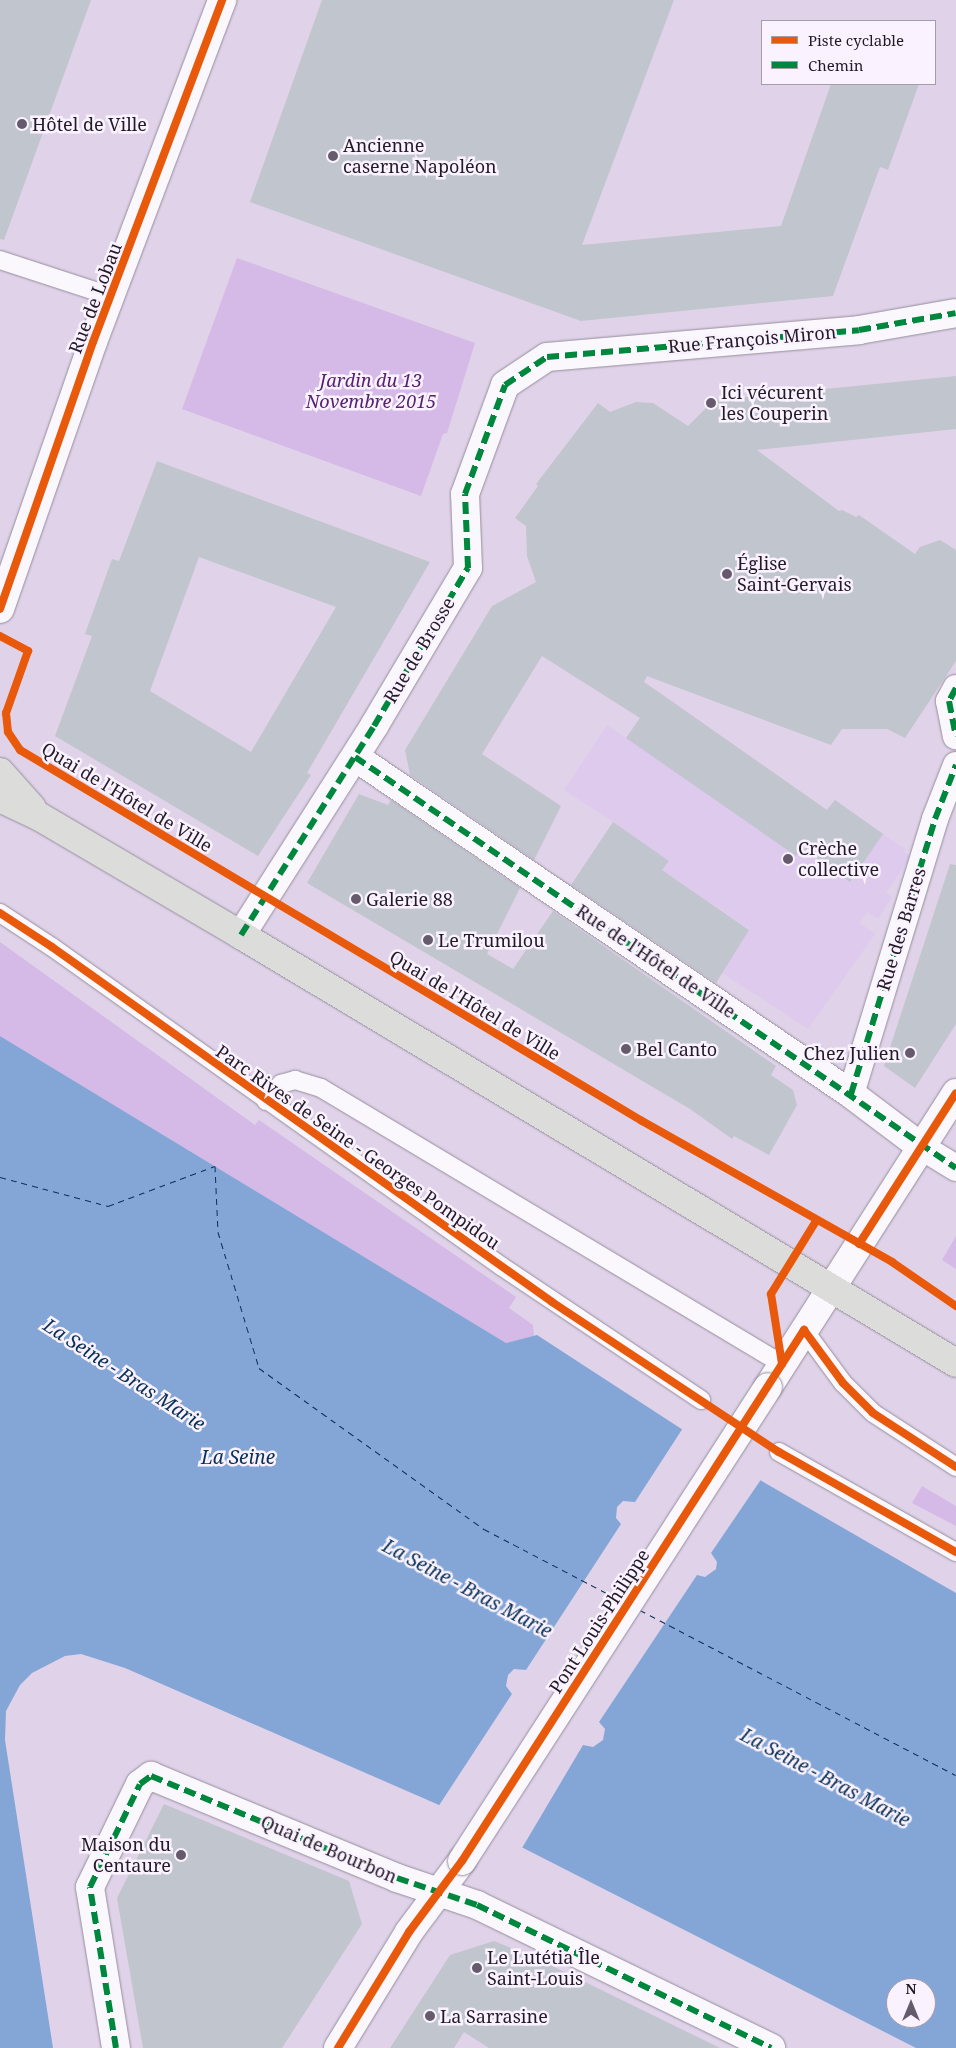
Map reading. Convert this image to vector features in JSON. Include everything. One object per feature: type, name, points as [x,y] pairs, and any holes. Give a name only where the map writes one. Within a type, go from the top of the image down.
[{"type":"main road","points":[[0,772],[40,817]]},
{"type":"main road","points":[[0,798],[40,817],[242,935],[956,1363]]},
{"type":"street","name":"Rue de Lobau","points":[[0,609],[110,296],[222,0]]},
{"type":"street","name":"Rue François Miron","points":[[547,357],[859,330],[956,313]]},
{"type":"street","name":"Rue de Brosse","points":[[242,935],[355,757],[468,568],[465,494],[505,385],[547,357]]},
{"type":"street","name":"Rue de Lobau","points":[[0,548],[35,509]]},
{"type":"street","points":[[956,688],[949,701],[956,736]]},
{"type":"street","name":"Rue de l'Hôtel de Ville","points":[[355,757],[851,1094],[920,1146],[956,1168]]},
{"type":"street","name":"Rue des Barres","points":[[851,1094],[934,819],[956,765]]},
{"type":"street","name":"Pont Louis-Philippe","points":[[338,2048],[409,1932],[462,1861],[775,1376],[920,1146],[956,1093]]},
{"type":"street","name":"Quai de Bourbon","points":[[116,2048],[90,1886],[144,1779],[162,1779],[397,1878],[478,1905],[771,2048]]},
{"type":"lane","points":[[0,260],[110,296]]},
{"type":"lane","name":"Parc Rives de Seine - Georges Pompidou","points":[[0,914],[52,947],[266,1101],[538,1292],[701,1400]]},
{"type":"lane","name":"Parc Rives de Seine - Georges Pompidou","points":[[266,1101],[281,1084],[295,1080],[321,1088],[775,1376]]},
{"type":"lane","points":[[804,1330],[843,1382],[873,1413],[956,1467]]},
{"type":"lane","points":[[779,1452],[956,1552]]},
{"type":"shaded area","name":"Crèche collective","points":[[654,688],[826,810],[835,800],[905,849],[904,852],[911,857],[886,893],[892,897],[878,919],[867,912],[860,923],[875,934],[808,1029],[722,973],[749,929],[662,870],[613,822],[564,790],[607,725],[626,738],[653,698],[648,694]]},
{"type":"green space","name":"Jardin du 13 Novembre 2015","points":[[237,258],[475,343],[447,433],[443,434],[421,496],[182,409]]},
{"type":"green space","points":[[0,942],[255,1125],[259,1120],[516,1297],[509,1308],[533,1325],[534,1336],[506,1343],[0,1036]]},
{"type":"green space","points":[[956,1236],[956,1269],[942,1260]]},
{"type":"green space","points":[[922,1486],[956,1506],[956,1526],[912,1503]]},
{"type":"water","name":"La Seine","points":[[0,1036],[506,1343],[537,1335],[760,1480],[956,1593],[956,2048],[916,2048],[439,1805],[125,1668],[81,1654],[65,1656],[32,1673],[20,1685],[6,1711],[5,1740],[53,2048],[0,2048]]},
{"type":"pier","points":[[683,1428],[762,1478],[711,1553],[717,1562],[716,1569],[705,1577],[697,1575],[599,1722],[605,1729],[603,1740],[593,1747],[583,1745],[522,1848],[438,1807],[512,1694],[506,1686],[508,1675],[514,1669],[526,1670],[621,1524],[616,1518],[617,1507],[623,1501],[635,1502]]},
{"type":"building","name":"Hôtel de Ville","points":[[0,0],[91,0],[4,240],[0,239]]},
{"type":"building","name":"Ancienne caserne Napoléon","points":[[322,0],[674,0],[582,245],[781,226],[831,85],[919,85],[888,170],[880,167],[833,296],[581,321],[250,202]]},
{"type":"building","points":[[956,376],[956,429],[757,450],[839,511],[842,510],[856,517],[859,515],[915,554],[920,547],[940,540],[956,550],[956,661],[905,738],[887,729],[842,729],[831,745],[647,676],[644,682],[827,810],[835,800],[883,834],[850,882],[803,848],[796,856],[626,738],[640,718],[542,656],[482,754],[561,806],[534,860],[410,775],[405,750],[492,606],[536,582],[527,556],[526,526],[515,518],[538,486],[536,484],[598,403],[610,412],[636,402],[653,403],[688,426],[714,400]]},
{"type":"building","points":[[157,461],[430,562],[307,773],[311,775],[258,856],[55,736],[92,636],[85,634],[112,559],[119,561]],"holes":[[[199,557],[336,607],[251,752],[150,691]]]},
{"type":"building","points":[[359,794],[388,805],[391,800],[520,888],[487,954],[513,969],[553,911],[776,1066],[771,1075],[793,1090],[797,1105],[769,1155],[734,1136],[732,1139],[690,1109],[307,883]]},
{"type":"building","points":[[613,822],[669,861],[662,870],[749,930],[716,983],[571,885]]},
{"type":"building","points":[[950,864],[956,865],[956,1024],[915,1088],[884,1066]]},
{"type":"building","points":[[164,1804],[349,1881],[362,1924],[282,2048],[143,2048],[117,1898]]},
{"type":"building","points":[[494,1941],[538,1959],[720,2048],[489,2048],[464,2032],[454,2048],[390,2048],[450,1955]]},
{"type":"ferry route","points":[[0,1177],[108,1206],[215,1166],[218,1232],[259,1368],[484,1529],[616,1598]]},
{"type":"ferry route","points":[[640,1610],[956,1775]]},
{"type":"marked path","points":[[241,935],[374,726],[468,568],[465,494],[505,385],[547,357],[859,330],[956,313]]},
{"type":"marked path","points":[[956,688],[949,701],[956,736]]},
{"type":"marked path","points":[[355,757],[956,1168]]},
{"type":"marked path","points":[[851,1094],[935,819],[956,765]]},
{"type":"marked path","points":[[116,2048],[90,1887],[140,1784],[151,1776],[397,1878],[477,1905],[771,2048]]},
{"type":"cycle path","points":[[0,609],[93,342],[222,0]]},
{"type":"cycle path","name":"Quai de l'Hôtel de Ville","points":[[0,636],[28,651],[6,713],[8,732],[20,750],[642,1121],[892,1262],[956,1306]]},
{"type":"cycle path","points":[[0,913],[52,947],[552,1302],[779,1452],[956,1552]]},
{"type":"cycle path","points":[[859,1244],[956,1093]]},
{"type":"cycle path","points":[[782,1364],[771,1294],[816,1221]]},
{"type":"cycle path","points":[[338,2048],[409,1932],[462,1861],[804,1330],[843,1383],[873,1413],[956,1467]]},
{"type":"place","name":"Hôtel de Ville","points":[[22,124]]},
{"type":"place","name":"Ancienne caserne Napoléon","points":[[333,156]]},
{"type":"place","name":"Ici vécurent les Couperin","points":[[711,403]]},
{"type":"place","name":"Église Saint-Gervais","points":[[727,574]]},
{"type":"place","name":"Crèche collective","points":[[788,859]]},
{"type":"place","name":"Galerie 88","points":[[356,899]]},
{"type":"place","name":"Le Trumilou","points":[[428,940]]},
{"type":"place","name":"Bel Canto","points":[[626,1049]]},
{"type":"place","name":"Chez Julien","points":[[910,1053]]},
{"type":"place","name":"Maison du Centaure","points":[[181,1855]]},
{"type":"place","name":"Le Lutétia Île Saint-Louis","points":[[477,1968]]},
{"type":"place","name":"La Sarrasine","points":[[430,2016]]},
{"type":"water label","name":"La Seine - Bras Marie","points":[[124,1375]]},
{"type":"water label","name":"La Seine - Bras Marie","points":[[467,1589]]},
{"type":"water label","name":"La Seine - Bras Marie","points":[[825,1778]]}]
